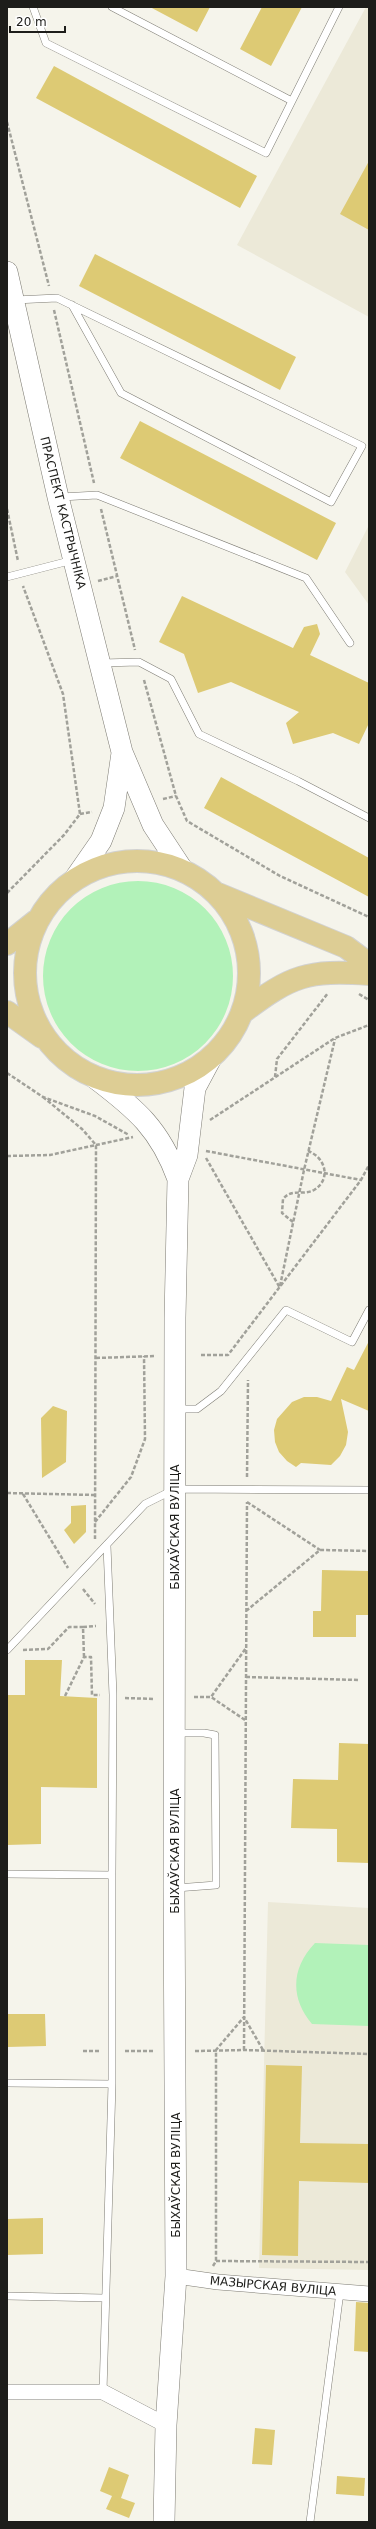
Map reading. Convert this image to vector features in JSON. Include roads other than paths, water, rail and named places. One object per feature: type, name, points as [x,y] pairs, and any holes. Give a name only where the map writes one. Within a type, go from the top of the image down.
[{"type":"main road","name":"ПРАСПЕКТ КАСТРЫЧНІКА","points":[[7,272],[58,497],[122,752],[153,825],[182,869]]},
{"type":"main road","name":"ПРАСПЕКТ КАСТРЫЧНІКА","points":[[76,877],[101,841],[114,808],[122,752]]},
{"type":"main road","points":[[44,1039],[27,1001],[24,960],[36,921],[53,896],[76,877],[110,863],[146,860],[182,869],[201,880],[218,894],[346,947],[369,964]]},
{"type":"main road","points":[[7,1012],[44,1039],[67,1062],[94,1078],[134,1086],[175,1080],[210,1060],[230,1038],[243,1012],[250,970],[243,936],[241,929],[218,894]]},
{"type":"main road","points":[[7,944],[36,921]]},
{"type":"main road","points":[[243,1012],[284,983],[311,974],[369,974]]},
{"type":"main road","name":"БЫХАЎСКАЯ ВУЛІЦА","points":[[164,2522],[166,2425],[176,2276],[174,1888],[175,1489],[178,1179],[187,1155],[195,1088],[210,1060]]},
{"type":"main road","name":"БЫХАЎСКАЯ ВУЛІЦА","points":[[94,1078],[141,1115],[168,1152],[178,1179]]},
{"type":"street","name":"МАЗЫРСКАЯ ВУЛІЦА","points":[[176,2276],[205,2280],[369,2294]]},
{"type":"street","points":[[7,2392],[81,2390],[102,2392],[166,2425]]},
{"type":"lane","points":[[33,7],[46,43],[266,152],[290,100],[340,7]]},
{"type":"lane","points":[[112,7],[290,100]]},
{"type":"lane","points":[[13,300],[57,298],[72,305],[362,446],[331,502],[121,393],[72,305]]},
{"type":"lane","points":[[58,497],[97,495],[306,578],[350,644]]},
{"type":"lane","points":[[7,577],[75,560]]},
{"type":"lane","points":[[100,663],[139,662],[171,679],[199,734],[298,781],[369,818]]},
{"type":"lane","points":[[176,1409],[197,1408],[221,1391],[286,1310],[352,1342],[369,1310]]},
{"type":"lane","points":[[7,1650],[94,1560],[145,1504],[175,1489],[247,1488],[369,1490]]},
{"type":"lane","points":[[102,2392],[112,2084],[113,1695],[107,1546]]},
{"type":"lane","points":[[174,1888],[216,1885],[215,1735],[204,1733],[175,1733]]},
{"type":"lane","points":[[7,1874],[112,1875]]},
{"type":"lane","points":[[7,2083],[112,2084]]},
{"type":"lane","points":[[310,2522],[340,2292]]},
{"type":"lane","points":[[7,2296],[104,2298]]}]
